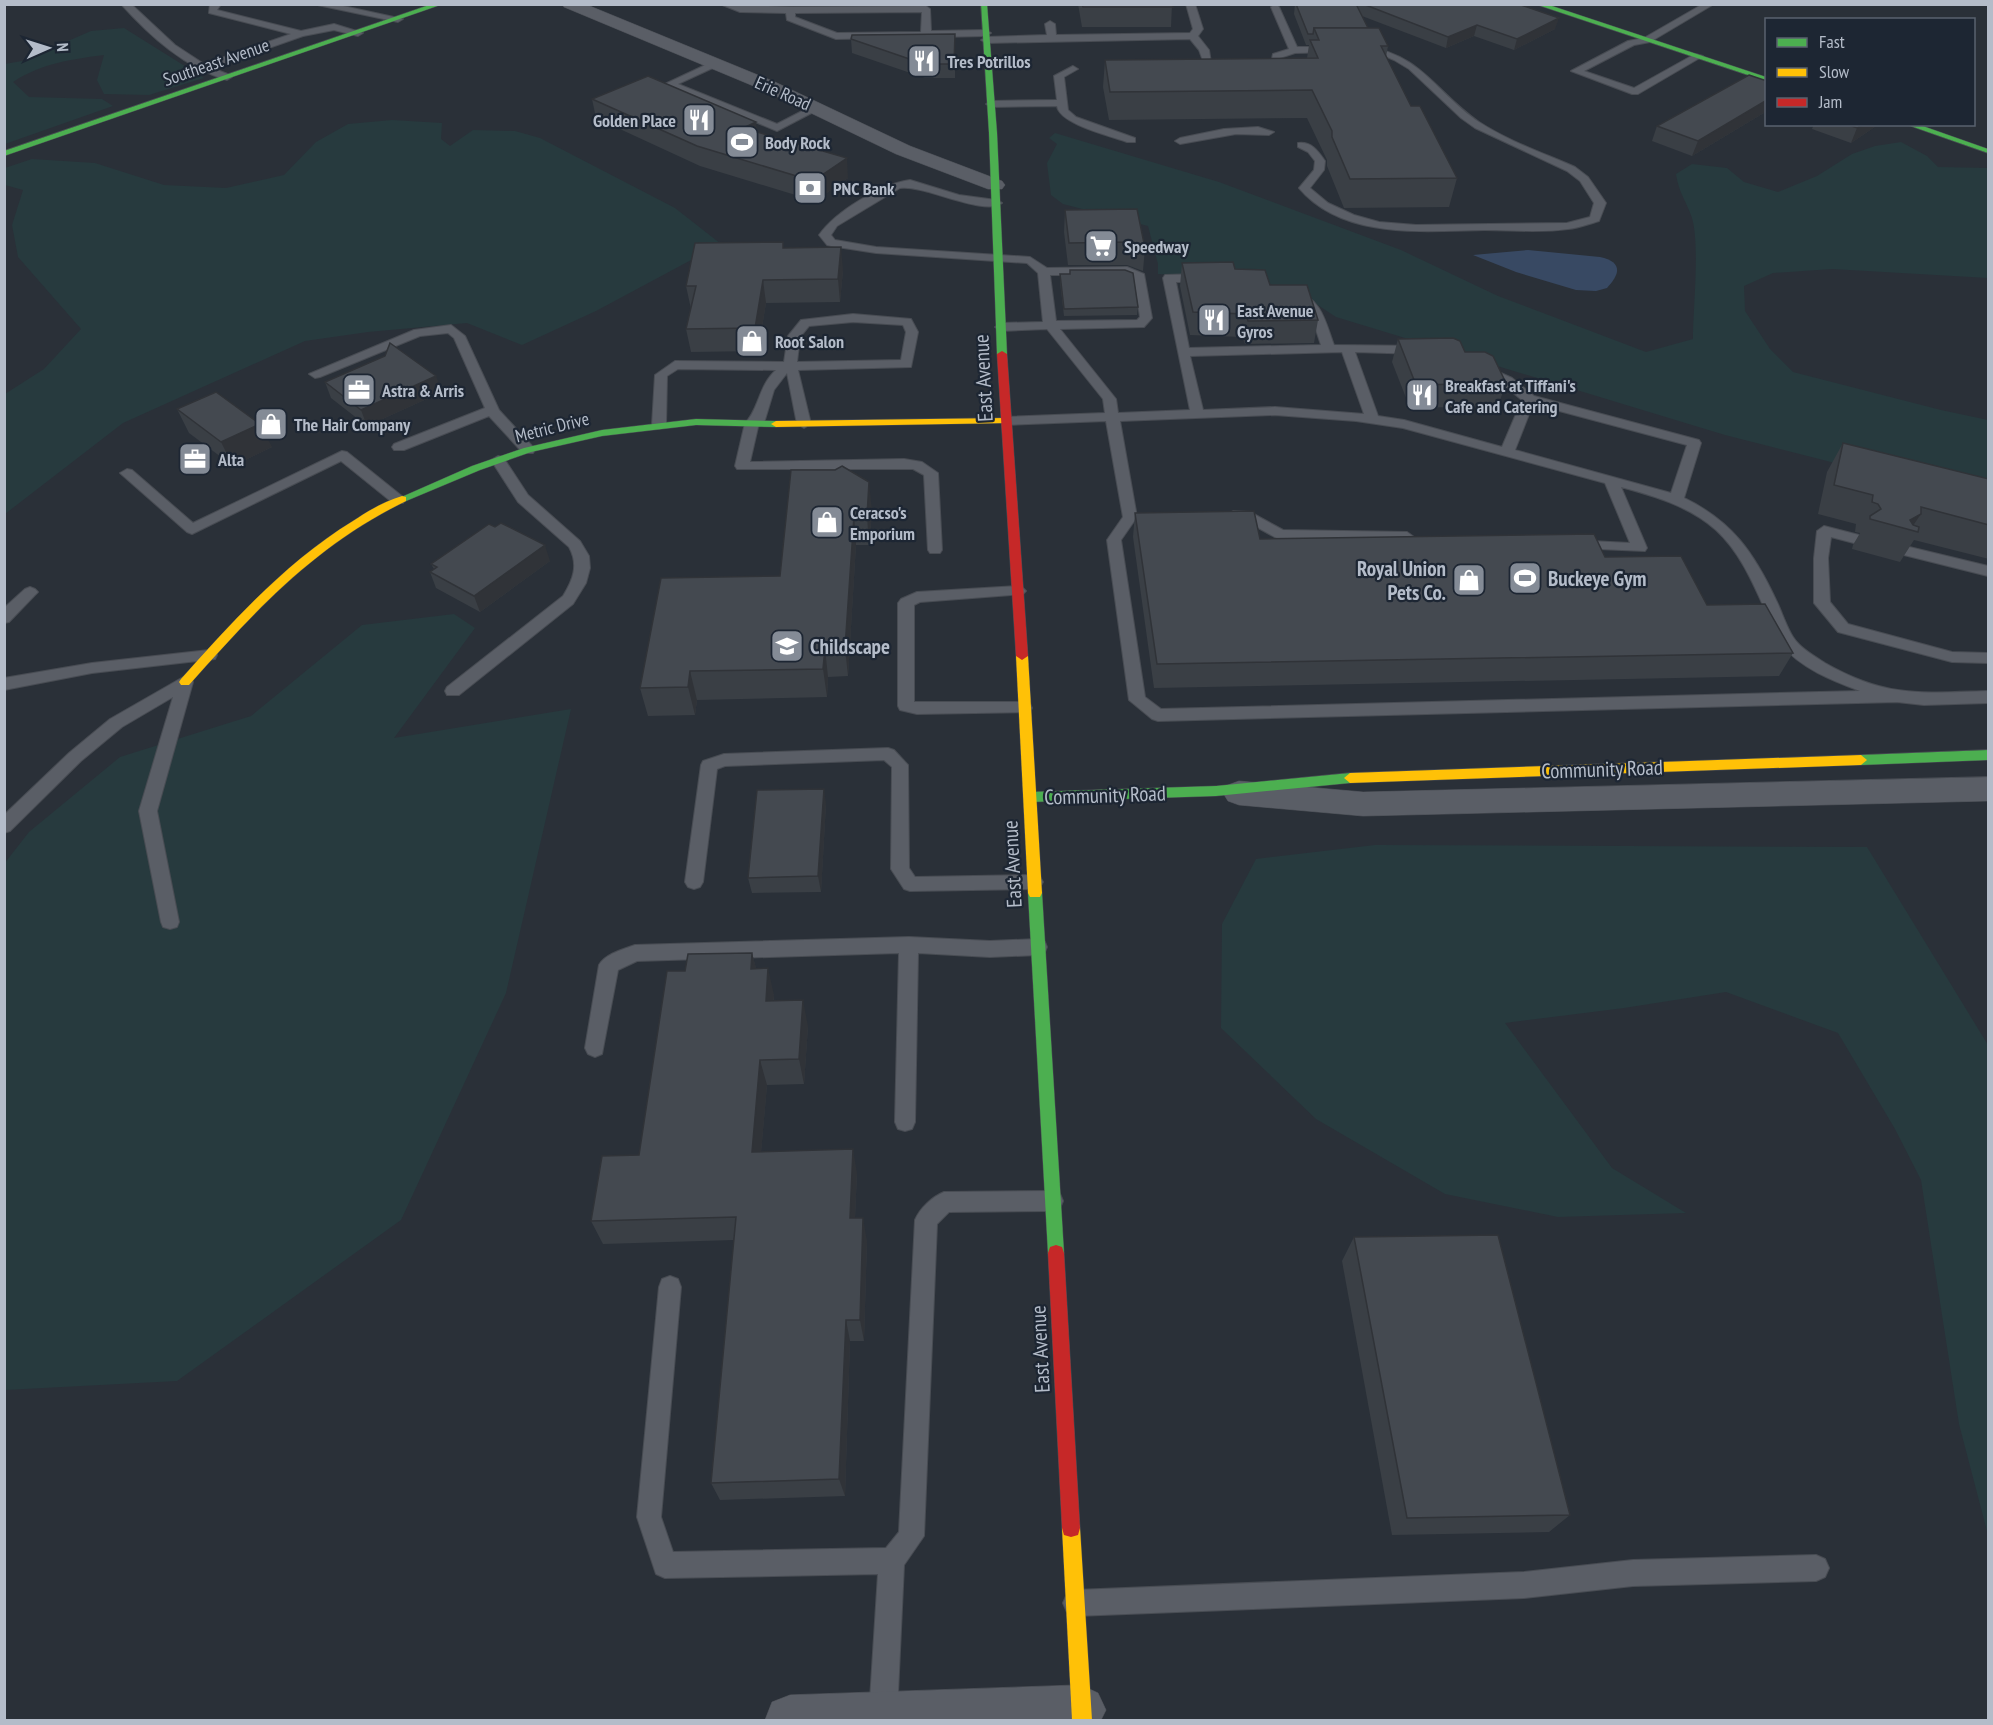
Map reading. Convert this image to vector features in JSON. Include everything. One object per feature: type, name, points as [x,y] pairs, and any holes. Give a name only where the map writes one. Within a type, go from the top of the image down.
[{"type":"main road","name":"Southeast Avenue","points":[[4,154],[440,4]]},
{"type":"main road","name":"East Avenue","points":[[984,4],[996,203],[1005,421],[1018,591],[1082,1715]]},
{"type":"main road","points":[[1538,4],[1764,76]]},
{"type":"main road","points":[[1914,126],[1989,151]]},
{"type":"main road","name":"Metric Drive","points":[[185,682],[256,603],[326,544],[359,521],[398,500],[528,450],[594,434],[659,425],[718,422],[804,424],[1005,421]]},
{"type":"main road","name":"Community Road","points":[[1030,797],[1216,791],[1355,778],[1989,755]]},
{"type":"street","name":"Erie Road","points":[[570,4],[816,108],[903,150],[995,185]]},
{"type":"street","name":"Community Road","points":[[1216,791],[1363,804],[1989,789]]},
{"type":"street","points":[[790,1720],[1082,1715]]},
{"type":"lane","points":[[125,4],[172,47],[203,68],[227,77]]},
{"type":"lane","points":[[217,4],[213,6],[212,12],[302,34]]},
{"type":"lane","points":[[317,4],[399,19]]},
{"type":"lane","points":[[724,4],[740,9],[926,9],[926,34]]},
{"type":"lane","points":[[1190,4],[1198,29],[1193,36]]},
{"type":"lane","points":[[1698,56],[1635,92],[1576,71],[1630,44],[1647,40],[1710,4]]},
{"type":"lane","points":[[1275,7],[1294,50]]},
{"type":"lane","points":[[791,10],[790,18],[836,36],[926,34],[1052,38],[1193,36]]},
{"type":"lane","points":[[1050,24],[1052,38]]},
{"type":"lane","points":[[203,68],[302,34],[333,27],[358,33]]},
{"type":"lane","points":[[1193,36],[1204,50],[1209,67]]},
{"type":"lane","points":[[1273,66],[1276,56],[1294,50],[1369,49],[1386,53],[1426,77],[1460,112],[1478,125],[1571,169],[1584,179],[1600,203],[1595,219],[1567,226],[1416,228],[1378,225],[1350,218],[1324,205],[1304,188],[1319,170],[1320,161],[1312,150],[1302,145]]},
{"type":"lane","points":[[714,64],[670,84],[777,128],[816,108]]},
{"type":"lane","points":[[1073,69],[1059,76],[1063,111],[1072,119],[1131,140]]},
{"type":"lane","points":[[990,104],[1062,103]]},
{"type":"lane","points":[[1180,141],[1230,131],[1252,129],[1269,132]]},
{"type":"lane","points":[[996,203],[958,198],[910,183],[897,185],[833,224],[825,236],[831,243],[876,250],[1030,260],[1044,272],[1127,271],[1140,278],[1146,318],[1140,324],[1001,327]]},
{"type":"lane","points":[[1044,272],[1050,325],[1109,399],[1135,517],[1114,540],[1137,700],[1158,715],[1902,696]]},
{"type":"lane","points":[[1197,413],[1169,279],[1211,278]]},
{"type":"lane","points":[[1284,292],[1294,294],[1314,306],[1329,349]]},
{"type":"lane","points":[[659,425],[661,375],[675,365],[790,366],[908,364],[912,332],[907,322],[853,318],[805,323],[794,336],[790,366],[795,377],[804,424]]},
{"type":"lane","points":[[315,375],[418,333],[451,329],[459,336],[492,410],[501,423],[528,450]]},
{"type":"lane","points":[[1184,352],[1347,348],[1429,350]]},
{"type":"lane","points":[[1347,348],[1373,420]]},
{"type":"lane","points":[[1467,361],[1507,381],[1529,399],[1694,443],[1676,500]]},
{"type":"lane","points":[[790,366],[777,373],[763,397],[742,466],[904,463],[917,465],[931,473],[935,550]]},
{"type":"lane","points":[[1506,452],[1529,399]]},
{"type":"lane","points":[[399,447],[492,410]]},
{"type":"lane","points":[[1005,421],[1112,415],[1275,411],[1404,424],[1506,452],[1676,500],[1709,518],[1729,535],[1747,560],[1787,641],[1797,652],[1851,681],[1915,699],[1989,697]]},
{"type":"lane","points":[[127,473],[192,530],[342,455],[398,500]]},
{"type":"lane","points":[[453,691],[568,600],[581,583],[584,561],[573,542],[524,501],[498,460]]},
{"type":"lane","points":[[1562,542],[1640,548],[1611,482]]},
{"type":"lane","points":[[1222,515],[1245,515],[1280,535],[1418,537]]},
{"type":"lane","points":[[1854,538],[1824,531],[1821,558],[1822,603],[1843,628],[1952,657],[1989,658]]},
{"type":"lane","points":[[1901,550],[1989,571]]},
{"type":"lane","points":[[1018,591],[917,597],[906,603],[906,705],[917,708],[1024,708]]},
{"type":"lane","points":[[4,618],[30,592]]},
{"type":"lane","points":[[4,684],[92,668],[209,655]]},
{"type":"lane","points":[[4,826],[75,757],[116,723],[185,682]]},
{"type":"lane","points":[[170,922],[148,811],[185,682]]},
{"type":"lane","points":[[694,882],[709,765],[724,760],[888,754],[900,765],[900,869],[910,884],[1034,882]]},
{"type":"lane","points":[[595,1048],[609,965],[635,953],[909,945],[990,949],[1038,947]]},
{"type":"lane","points":[[905,1122],[909,945]]},
{"type":"lane","points":[[883,1717],[892,1561],[911,1536],[926,1220],[944,1202],[1052,1201]]},
{"type":"lane","points":[[670,1287],[649,1517],[665,1565],[892,1561]]},
{"type":"lane","points":[[1076,1603],[1524,1585],[1633,1573],[1816,1568]]},
{"type":"green space","points":[[124,28],[204,78],[149,95],[104,94],[97,80],[104,55],[45,67],[13,82],[29,97],[102,99],[113,106],[5,144],[5,64],[22,61],[91,31]]},
{"type":"green space","points":[[392,120],[442,123],[441,139],[450,146],[473,130],[515,131],[540,138],[675,208],[721,244],[596,311],[522,345],[467,323],[368,332],[305,341],[123,423],[5,514],[5,394],[44,369],[81,329],[18,257],[12,225],[23,190],[5,185],[5,168],[32,159],[95,163],[164,185],[226,188],[284,175],[316,142],[348,124]]},
{"type":"green space","points":[[1055,133],[1219,182],[1401,250],[1498,296],[1646,352],[1693,339],[1696,244],[1692,218],[1676,174],[1692,164],[1727,168],[1744,182],[1778,192],[1817,176],[1852,154],[1875,146],[1901,142],[1927,156],[1938,167],[1988,168],[1988,278],[1832,269],[1773,273],[1744,286],[1745,311],[1770,349],[1793,372],[1988,420],[1988,502],[1725,435],[1336,317],[1304,296],[1258,280],[1158,274],[1158,264],[1148,226],[1063,204],[1051,195],[1047,163],[1057,144],[1049,138]]},
{"type":"green space","points":[[454,614],[475,628],[394,738],[571,709],[506,993],[401,1220],[177,1381],[5,1390],[4,864],[29,832],[120,757],[251,716],[362,625]]},
{"type":"green space","points":[[1375,845],[1867,847],[1988,1045],[1988,1535],[1959,1424],[1921,1180],[1895,1129],[1838,1033],[1726,992],[1505,1023],[1612,1168],[1686,1213],[1558,1217],[1445,1194],[1316,1119],[1221,1028],[1222,924],[1256,859]]},
{"type":"water","points":[[1528,250],[1600,257],[1616,265],[1617,273],[1607,288],[1596,291],[1576,290],[1516,272],[1473,255]]},
{"type":"building","points":[[1082,4],[1172,4],[1173,7],[1083,7]]},
{"type":"building","points":[[1296,4],[1356,4],[1368,28],[1314,28],[1313,34],[1308,34]]},
{"type":"building","points":[[1363,4],[1518,4],[1559,18],[1517,39],[1477,25],[1448,37]]},
{"type":"building","points":[[1314,28],[1379,28],[1388,46],[1381,46],[1411,106],[1420,106],[1457,178],[1350,179],[1332,137],[1332,131],[1312,90],[1110,92],[1105,60],[1318,58],[1310,40],[1319,40]]},
{"type":"building","points":[[955,34],[954,64],[924,64],[851,39],[852,35]]},
{"type":"building","points":[[1749,75],[1765,80],[1765,101],[1698,141],[1657,126]]},
{"type":"building","points":[[648,76],[756,122],[743,128],[847,158],[813,181],[697,146],[592,99]]},
{"type":"building","points":[[1137,209],[1145,248],[1129,242],[1069,243],[1065,210]]},
{"type":"building","points":[[783,242],[783,248],[841,247],[838,279],[763,280],[755,328],[686,329],[696,286],[686,286],[695,243]]},
{"type":"building","points":[[1233,262],[1235,269],[1265,270],[1270,285],[1307,285],[1318,320],[1248,321],[1246,314],[1193,312],[1182,263]]},
{"type":"building","points":[[1070,270],[1125,270],[1133,273],[1138,307],[1064,309],[1060,274],[1070,274]]},
{"type":"building","points":[[1453,338],[1460,341],[1465,352],[1485,352],[1493,356],[1506,383],[1416,385],[1398,339]]},
{"type":"building","points":[[390,343],[436,376],[361,410],[325,382],[385,356]]},
{"type":"building","points":[[216,392],[260,424],[221,442],[177,409]]},
{"type":"building","points":[[1843,443],[1989,479],[1989,525],[1921,507],[1921,514],[1910,520],[1913,525],[1919,527],[1918,532],[1870,519],[1870,516],[1881,509],[1878,504],[1872,502],[1873,495],[1834,485]]},
{"type":"building","points":[[842,466],[869,482],[867,516],[854,516],[845,648],[825,648],[823,669],[690,671],[688,687],[640,688],[661,578],[780,576],[791,470],[835,470]]},
{"type":"building","points":[[1254,511],[1260,539],[1594,534],[1605,557],[1681,556],[1707,605],[1765,604],[1793,653],[1157,664],[1135,513]]},
{"type":"building","points":[[501,523],[545,545],[474,596],[430,572],[437,567],[431,564],[489,524],[495,527]]},
{"type":"building","points":[[824,789],[818,876],[748,878],[757,790]]},
{"type":"building","points":[[752,953],[751,969],[768,968],[766,1001],[803,1000],[799,1059],[760,1060],[752,1152],[853,1149],[850,1218],[863,1218],[860,1320],[846,1320],[839,1479],[711,1483],[736,1217],[591,1221],[602,1156],[639,1155],[667,971],[685,971],[688,954]]},
{"type":"building","points":[[1498,1235],[1570,1515],[1407,1518],[1354,1237]]},
{"type":"traffic: fast","points":[[4,154],[440,4]]},
{"type":"traffic: fast","points":[[984,4],[993,133],[1002,354]]},
{"type":"traffic: fast","points":[[1538,4],[1765,79]]},
{"type":"traffic: fast","points":[[1914,126],[1988,151]]},
{"type":"traffic: fast","points":[[402,499],[476,468],[528,450],[602,433],[696,422],[776,424]]},
{"type":"traffic: fast","points":[[1861,760],[1988,755]]},
{"type":"traffic: fast","points":[[1030,797],[1216,791],[1350,778]]},
{"type":"traffic: fast","points":[[1035,893],[1056,1253]]},
{"type":"traffic: slow","points":[[776,424],[1005,421]]},
{"type":"traffic: slow","points":[[185,682],[258,603],[311,555],[340,533],[402,499]]},
{"type":"traffic: slow","points":[[1022,656],[1035,893]]},
{"type":"traffic: slow","points":[[1350,778],[1861,760]]},
{"type":"traffic: slow","points":[[1071,1528],[1082,1720]]},
{"type":"traffic: jam","points":[[1002,354],[1022,656]]},
{"type":"traffic: jam","points":[[1056,1253],[1071,1528]]},
{"type":"place","name":"Tres Potrillos","points":[[924,61]]},
{"type":"place","name":"Golden Place","points":[[699,120]]},
{"type":"place","name":"Body Rock","points":[[742,142]]},
{"type":"place","name":"PNC Bank","points":[[810,188]]},
{"type":"place","name":"Speedway","points":[[1101,246]]},
{"type":"place","name":"East Avenue Gyros","points":[[1214,320]]},
{"type":"place","name":"Root Salon","points":[[752,341]]},
{"type":"place","name":"Astra & Arris","points":[[359,390]]},
{"type":"place","name":"Breakfast at Tiffani's Cafe and Catering","points":[[1422,395]]},
{"type":"place","name":"The Hair Company","points":[[271,424]]},
{"type":"place","name":"Alta","points":[[195,459]]},
{"type":"place","name":"Ceracso's Emporium","points":[[827,522]]},
{"type":"place","name":"Buckeye Gym","points":[[1525,578]]},
{"type":"place","name":"Royal Union Pets Co.","points":[[1469,580]]},
{"type":"place","name":"Childscape","points":[[787,646]]}]
